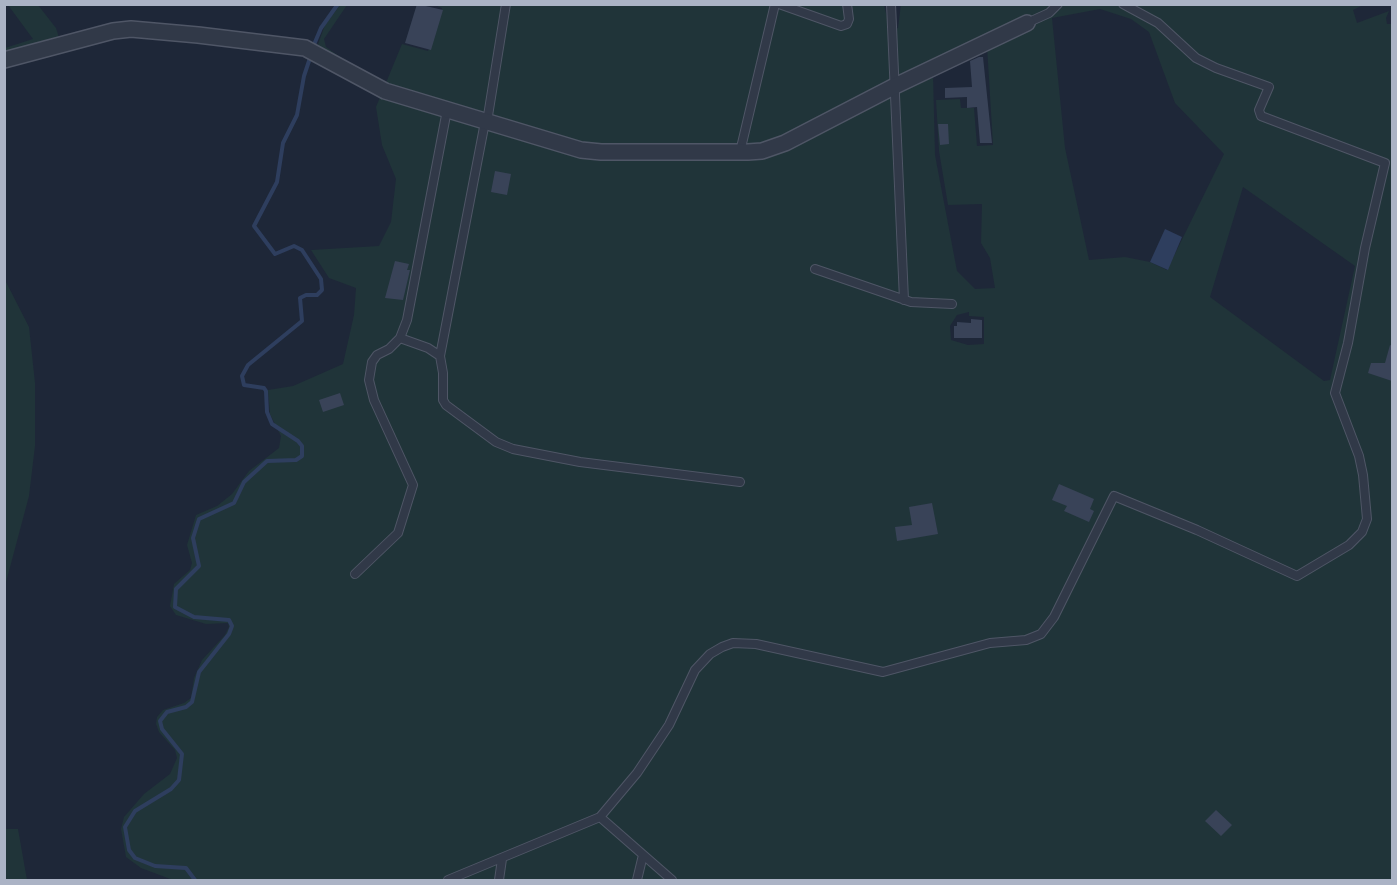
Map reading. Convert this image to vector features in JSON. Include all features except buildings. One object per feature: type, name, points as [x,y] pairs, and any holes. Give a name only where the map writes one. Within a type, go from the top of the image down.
[{"type":"street","points":[[4,60],[113,31],[131,29],[305,48],[385,91],[556,143],[601,152],[740,152],[762,151],[785,143],[895,86],[1027,23]]},
{"type":"lane","points":[[506,4],[486,122],[440,356],[443,373],[443,400],[446,405],[496,442],[513,449],[580,462],[740,482]]},
{"type":"lane","points":[[740,152],[777,4],[841,26],[847,24],[849,19],[847,4]]},
{"type":"lane","points":[[891,4],[904,300]]},
{"type":"lane","points":[[1027,23],[1049,13],[1058,4]]},
{"type":"lane","points":[[448,880],[600,817],[637,773],[669,725],[695,670],[710,654],[733,644],[744,643],[884,672],[990,643],[1033,638],[1047,628],[1114,496],[1197,530],[1297,576],[1349,546],[1362,532],[1367,519],[1363,476],[1359,456],[1335,393],[1348,343],[1365,248],[1385,163],[1261,116],[1259,110],[1269,87],[1216,69],[1196,58],[1158,23],[1123,4]]},
{"type":"lane","points":[[355,574],[398,533],[413,485],[374,400],[369,380],[372,362],[376,355],[389,349],[400,338],[407,320],[447,110]]},
{"type":"lane","points":[[815,269],[904,300],[952,304]]},
{"type":"lane","points":[[400,338],[428,348],[440,356]]},
{"type":"lane","points":[[600,817],[672,880]]},
{"type":"lane","points":[[637,880],[644,855]]},
{"type":"lane","points":[[499,880],[502,859]]},
{"type":"green space","points":[[901,4],[1363,5],[1353,10],[1357,23],[1389,11],[1386,18],[1387,24],[1392,24],[1392,880],[173,880],[141,868],[126,857],[121,829],[124,817],[144,794],[170,774],[177,758],[175,750],[159,732],[156,724],[157,717],[163,710],[184,703],[191,698],[194,678],[202,660],[225,635],[229,627],[228,623],[206,624],[176,615],[170,606],[174,584],[190,570],[192,563],[187,545],[196,515],[217,506],[232,494],[249,471],[279,448],[281,436],[270,414],[268,390],[293,386],[343,364],[354,315],[356,288],[329,278],[311,250],[379,246],[391,222],[396,179],[382,145],[376,107],[402,44],[428,51],[442,8],[435,5],[884,5],[890,29],[898,28]],"holes":[[[1100,9],[1131,19],[1149,32],[1175,103],[1224,154],[1167,270],[1150,262],[1125,257],[1089,260],[1065,148],[1052,18]],[[987,46],[993,145],[977,146],[974,108],[961,108],[960,99],[936,100],[939,151],[948,205],[982,204],[981,243],[990,258],[995,288],[975,289],[957,271],[935,155],[933,73]],[[1243,187],[1355,266],[1330,380],[1324,381],[1210,297]],[[969,312],[969,316],[984,317],[984,344],[968,345],[951,340],[950,326],[957,315]]]},
{"type":"green space","points":[[8,5],[38,5],[56,28],[61,44],[5,58],[5,48],[33,39]]},
{"type":"green space","points":[[340,5],[347,5],[324,39],[326,47],[350,64],[317,47],[325,25]]},
{"type":"green space","points":[[5,280],[29,327],[35,383],[35,446],[29,496],[5,586]]},
{"type":"green space","points":[[5,829],[18,829],[27,880],[5,880]]},
{"type":"water","points":[[1165,229],[1182,237],[1168,270],[1150,262]]},
{"type":"waterway","points":[[313,47],[321,28],[338,4]]},
{"type":"waterway","points":[[195,880],[186,868],[155,866],[135,858],[129,850],[125,827],[135,811],[171,789],[179,780],[182,754],[162,729],[160,721],[167,712],[186,707],[192,702],[199,672],[229,634],[232,626],[229,620],[194,617],[175,607],[176,589],[199,566],[193,538],[199,519],[234,503],[244,482],[267,461],[296,460],[302,456],[302,446],[298,441],[272,424],[267,412],[264,388],[244,385],[242,376],[248,365],[302,321],[300,298],[306,295],[317,295],[322,290],[321,279],[302,250],[294,246],[275,254],[254,226],[277,182],[283,143],[297,115],[304,76],[311,55]]}]
